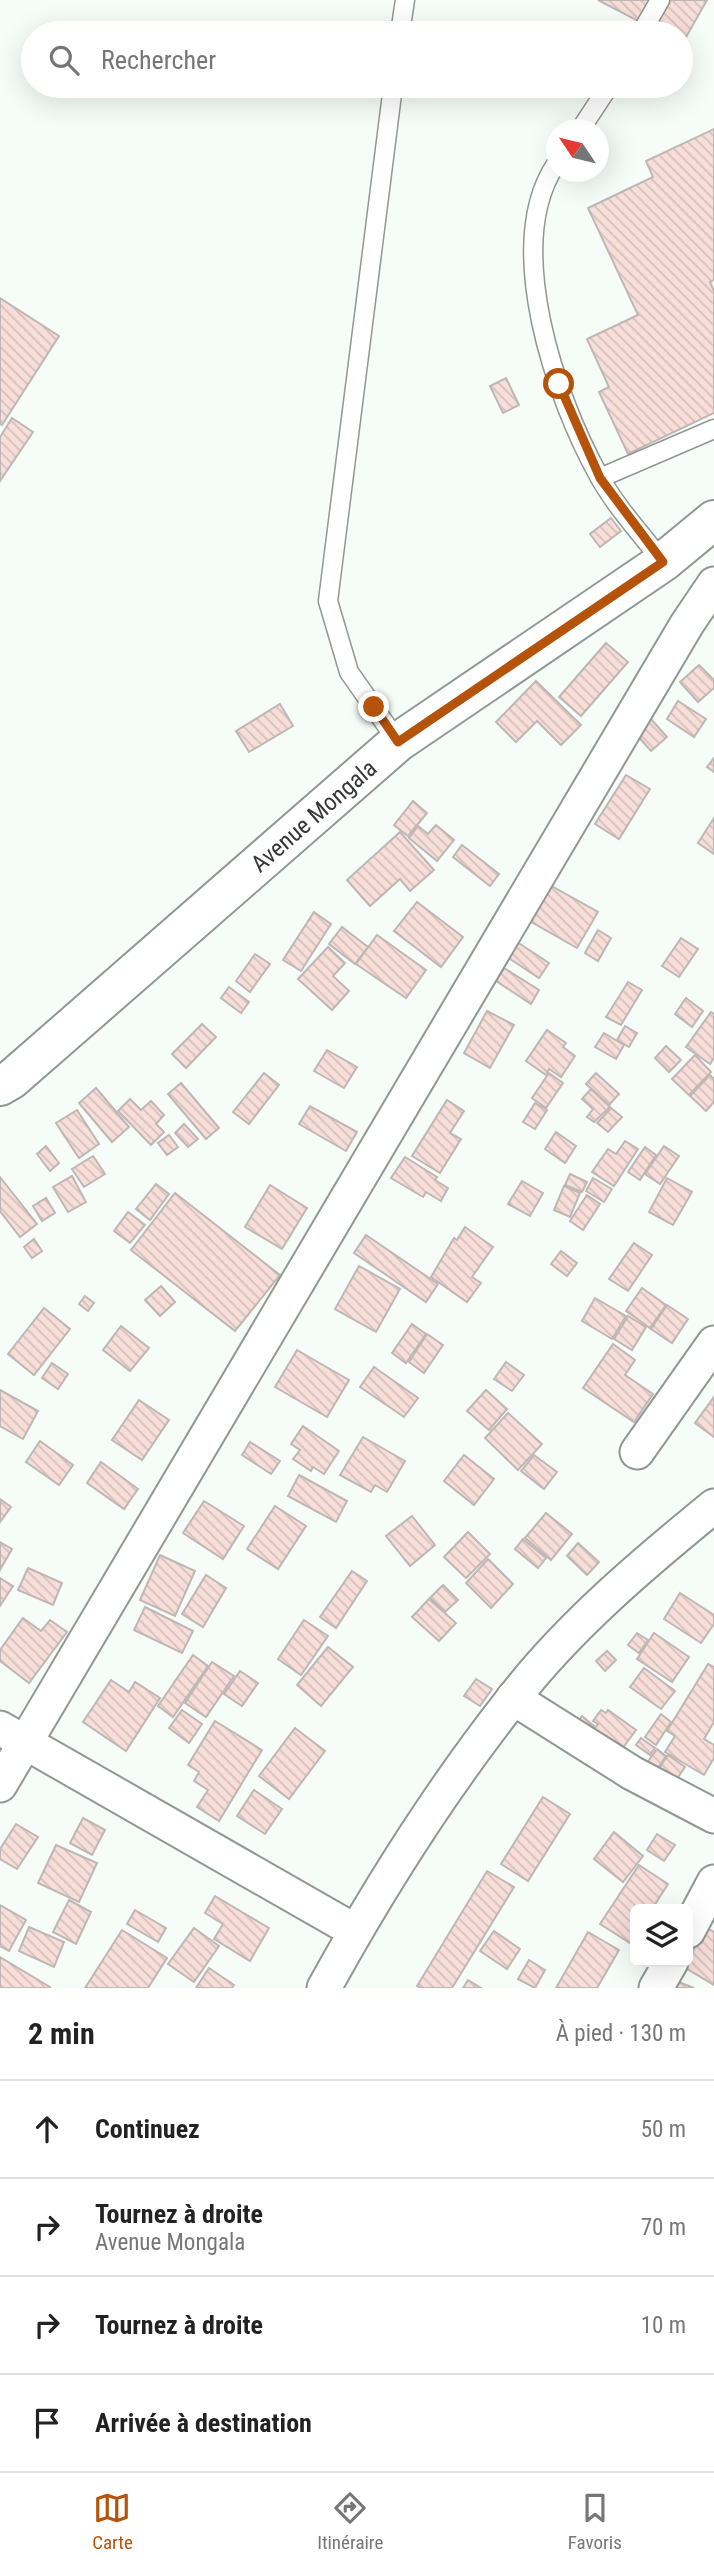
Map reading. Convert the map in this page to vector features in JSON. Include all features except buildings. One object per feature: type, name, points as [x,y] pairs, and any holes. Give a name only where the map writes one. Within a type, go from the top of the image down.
[{"type":"street","name":"Avenue Mongala","points":[[0,1086],[12,1079],[398,742],[663,562],[714,520]]},
{"type":"street","points":[[0,1785],[12,1735],[714,584]]},
{"type":"street","points":[[637,1452],[714,1343]]},
{"type":"street","points":[[324,1988],[355,1931],[426,1819],[513,1698],[569,1636],[662,1549],[714,1506]]},
{"type":"street","points":[[513,1698],[632,1773],[714,1816]]},
{"type":"street","points":[[12,1735],[355,1931]]},
{"type":"street","points":[[693,1922],[714,1882]]},
{"type":"street","points":[[656,1988],[668,1967]]},
{"type":"lane","points":[[402,21],[405,0]]},
{"type":"lane","points":[[648,21],[660,0]]},
{"type":"lane","points":[[391,98],[328,601],[349,672],[398,742]]},
{"type":"lane","points":[[587,119],[601,98]]},
{"type":"lane","points":[[547,182],[535,231],[535,284],[543,335],[567,409],[600,478],[663,562]]},
{"type":"lane","points":[[600,478],[714,429]]},
{"type":"route","points":[[374,707],[398,742],[663,562],[600,478],[567,409],[559,384]]}]
